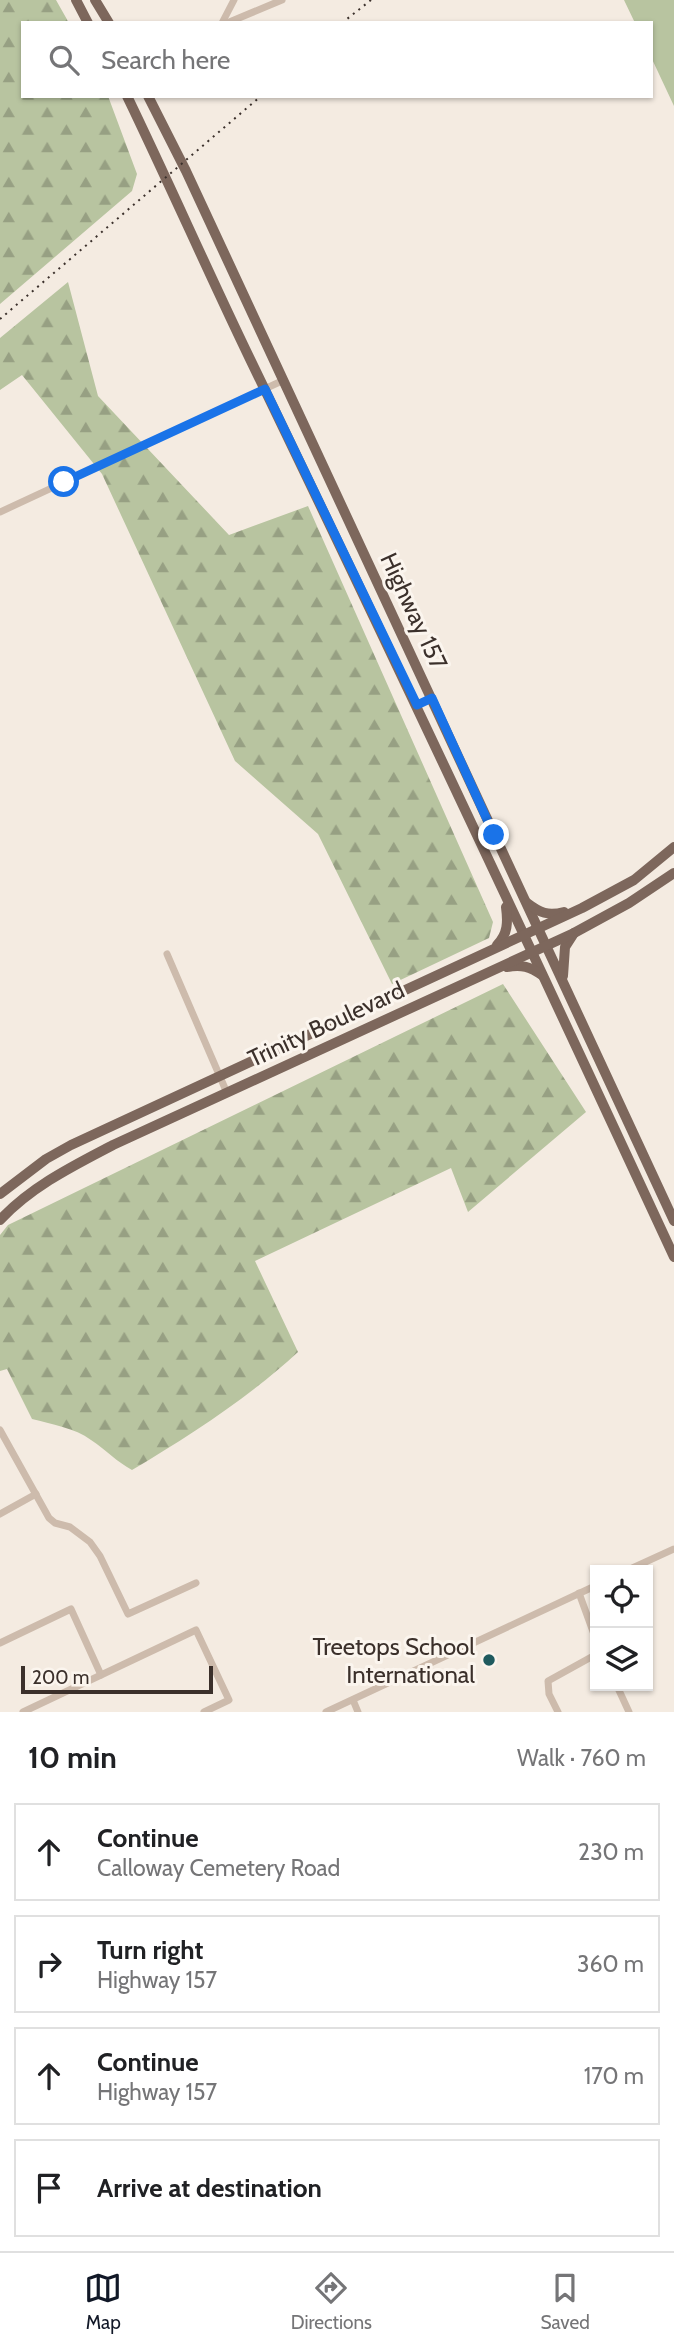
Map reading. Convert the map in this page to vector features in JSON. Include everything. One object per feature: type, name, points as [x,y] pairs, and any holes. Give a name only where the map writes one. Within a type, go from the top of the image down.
[{"type":"main road","points":[[76,0],[87,21]]},
{"type":"main road","points":[[95,0],[108,21]]},
{"type":"main road","name":"Highway 157","points":[[128,98],[417,705],[522,936],[544,976],[674,1257]]},
{"type":"main road","points":[[149,98],[160,122]]},
{"type":"main road","points":[[154,98],[160,122]]},
{"type":"main road","name":"Highway 157","points":[[160,122],[186,171],[284,380],[674,1222]]},
{"type":"main road","points":[[417,705],[432,698]]},
{"type":"main road","name":"Trinity Boulevard","points":[[0,1194],[46,1159],[71,1145],[582,908],[634,880],[674,848]]},
{"type":"main road","name":"Trinity Boulevard","points":[[0,1220],[20,1201],[63,1171],[574,933],[629,903],[674,873]]},
{"type":"main road","points":[[492,950],[505,935],[508,923],[506,900]]},
{"type":"main road","points":[[524,901],[540,913],[552,915],[582,908]]},
{"type":"main road","points":[[562,980],[565,947],[574,933]]},
{"type":"main road","points":[[496,968],[517,965],[530,967],[544,976]]},
{"type":"main road","points":[[386,1000],[393,1016]]},
{"type":"street","points":[[223,21],[234,0]]},
{"type":"street","points":[[232,21],[282,0]]},
{"type":"street","points":[[0,512],[284,380]]},
{"type":"street","points":[[167,954],[227,1093]]},
{"type":"street","points":[[0,1430],[3,1441],[49,1518],[55,1523],[70,1527],[90,1542],[100,1556],[128,1614],[196,1583]]},
{"type":"street","points":[[0,1514],[36,1494]]},
{"type":"street","points":[[639,1565],[674,1549]]},
{"type":"street","points":[[326,1712],[590,1588]]},
{"type":"street","points":[[579,1593],[592,1628]]},
{"type":"street","points":[[0,1643],[71,1609],[102,1675]]},
{"type":"street","points":[[23,1712],[195,1630],[229,1700],[204,1712]]},
{"type":"street","points":[[558,1712],[549,1694],[548,1681],[590,1658]]},
{"type":"street","points":[[619,1691],[629,1712]]},
{"type":"street","points":[[353,1700],[358,1712]]},
{"type":"green space","points":[[0,0],[56,0],[68,21],[21,21],[21,98],[109,98],[137,174],[132,191],[0,304]]},
{"type":"green space","points":[[624,0],[674,0],[674,106],[653,61],[653,21],[634,21]]},
{"type":"green space","points":[[68,282],[98,396],[229,535],[308,506],[493,922],[489,938],[392,984],[318,834],[235,761],[102,474],[22,375],[0,390],[0,338]]},
{"type":"green space","points":[[503,984],[586,1112],[468,1212],[451,1168],[255,1261],[298,1352],[218,1415],[132,1470],[78,1432],[32,1419],[7,1369],[0,1371],[0,1235],[8,1225]]},
{"type":"railway","points":[[345,21],[371,0]]},
{"type":"railway","points":[[0,319],[259,98]]},
{"type":"place","name":"Treetops School International","points":[[489,1660]]},
{"type":"route","points":[[64,482],[265,389],[417,705],[432,698],[494,835]]}]
